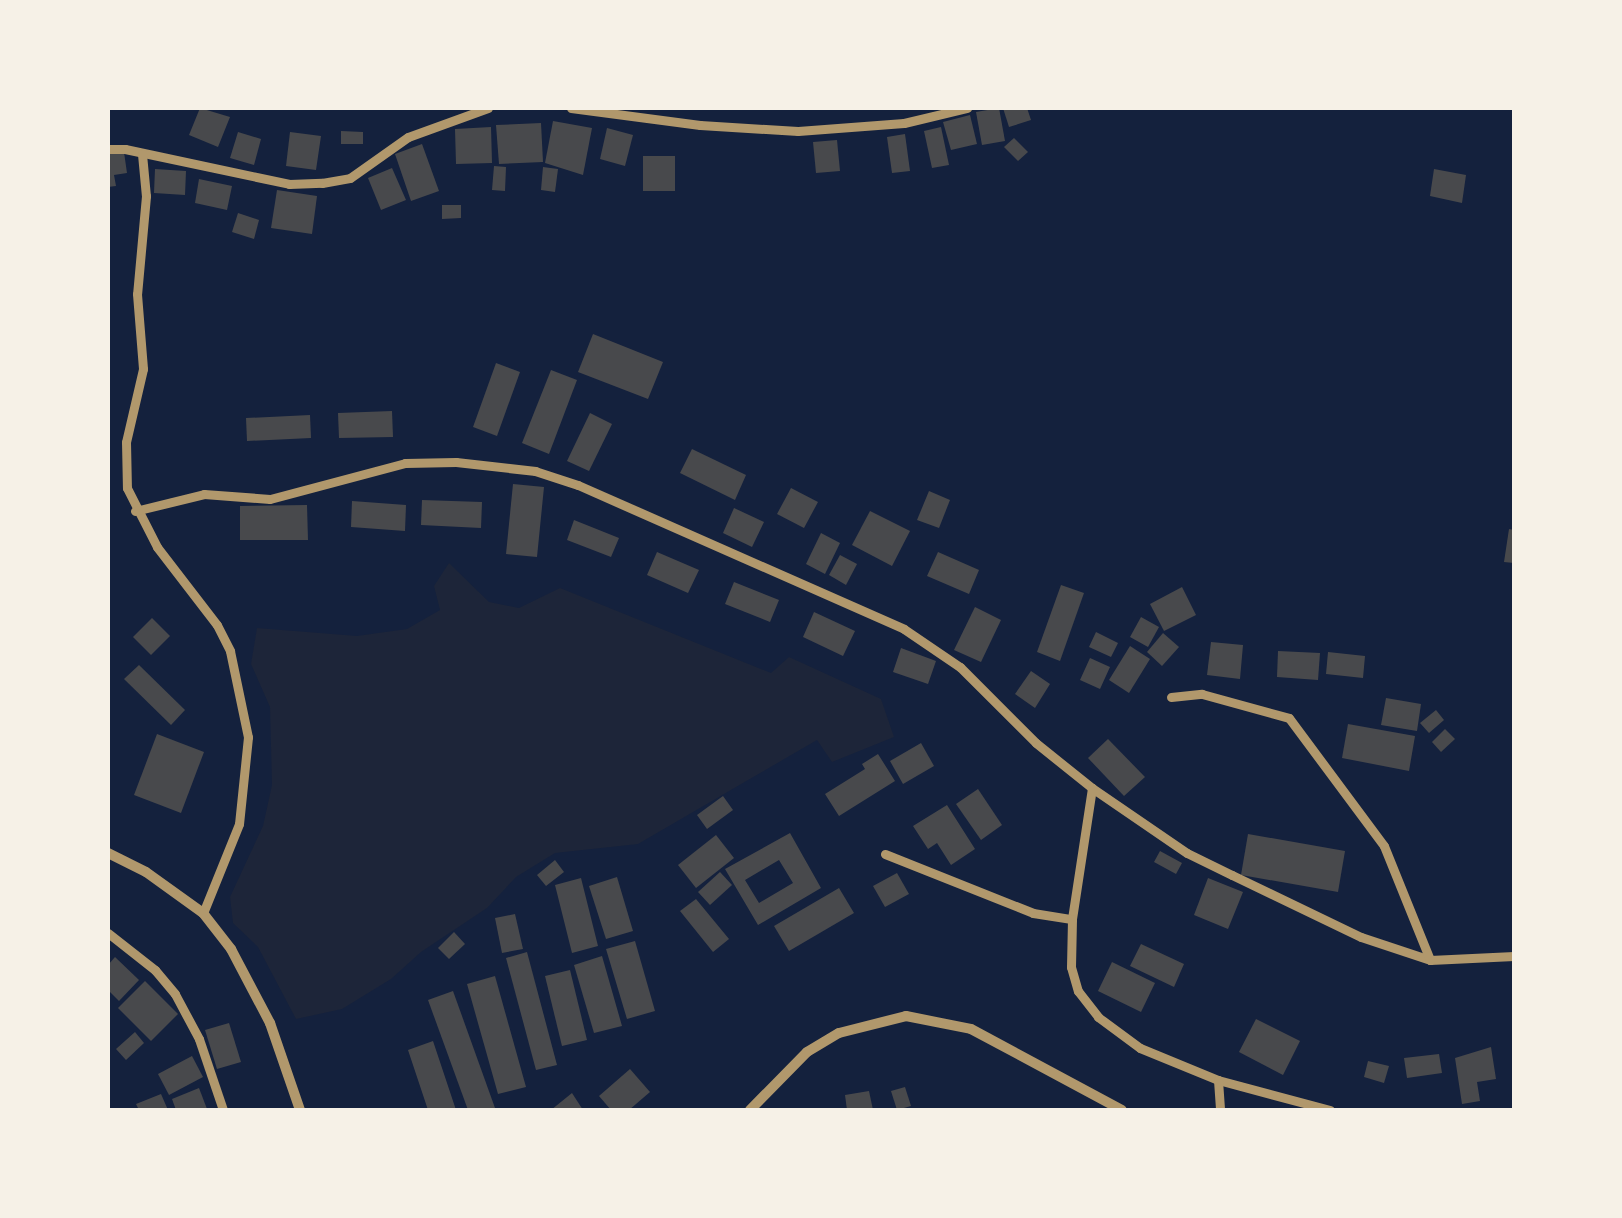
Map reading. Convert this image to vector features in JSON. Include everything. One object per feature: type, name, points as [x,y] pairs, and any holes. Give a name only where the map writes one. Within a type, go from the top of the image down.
[{"type":"street","points":[[108,149],[289,184],[322,183],[350,178],[408,137],[488,108]]},
{"type":"street","points":[[571,108],[700,126],[798,130],[904,122],[967,108]]},
{"type":"street","points":[[142,154],[146,196],[138,294],[143,370],[124,464],[136,511],[157,548],[216,625],[230,651],[246,711],[245,798],[225,865],[202,913]]},
{"type":"street","points":[[136,511],[204,494],[270,499],[405,463],[456,462],[535,471],[647,513],[904,629],[960,667],[1036,742],[1092,788],[1188,853],[1347,930],[1430,960],[1514,956]]},
{"type":"street","points":[[1171,696],[1202,694],[1289,718],[1384,846],[1430,960]]},
{"type":"street","points":[[1092,788],[1072,920],[1071,966],[1078,991],[1098,1017],[1140,1048],[1218,1080],[1330,1110]]},
{"type":"street","points":[[108,852],[146,872],[202,913],[250,979],[300,1110]]},
{"type":"street","points":[[885,854],[1033,914],[1072,920]]},
{"type":"street","points":[[108,933],[155,970],[176,994],[199,1039],[223,1110]]},
{"type":"street","points":[[750,1110],[807,1052],[839,1033],[906,1016],[971,1028],[1122,1110]]},
{"type":"street","points":[[1218,1080],[1220,1110]]},
{"type":"shaded area","points":[[449,563],[489,602],[519,608],[560,588],[771,673],[789,657],[881,699],[894,737],[832,762],[817,740],[638,844],[555,853],[516,877],[487,908],[421,952],[391,979],[342,1009],[296,1019],[258,947],[233,923],[230,897],[263,826],[272,785],[270,707],[251,664],[257,628],[357,636],[407,629],[440,610],[434,586]]},
{"type":"building","points":[[200,108],[230,117],[218,147],[189,135]]},
{"type":"building","points":[[999,108],[1005,141],[982,145],[976,112]]},
{"type":"building","points":[[1003,108],[1027,108],[1031,120],[1009,127]]},
{"type":"building","points":[[970,115],[977,144],[951,150],[943,122]]},
{"type":"building","points":[[553,121],[592,128],[583,175],[545,163]]},
{"type":"building","points":[[541,123],[543,162],[499,164],[496,125]]},
{"type":"building","points":[[491,127],[492,163],[456,164],[455,129]]},
{"type":"building","points":[[941,127],[949,165],[932,168],[924,131]]},
{"type":"building","points":[[607,128],[633,135],[625,166],[600,159]]},
{"type":"building","points":[[341,131],[363,132],[363,144],[341,144]]},
{"type":"building","points":[[238,132],[261,139],[254,165],[230,158]]},
{"type":"building","points":[[290,132],[321,136],[316,170],[286,166]]},
{"type":"building","points":[[905,134],[910,171],[892,173],[887,137]]},
{"type":"building","points":[[1014,138],[1028,152],[1018,161],[1004,147]]},
{"type":"building","points":[[837,140],[840,171],[816,173],[813,142]]},
{"type":"building","points":[[422,144],[439,191],[411,201],[395,154]]},
{"type":"building","points":[[124,152],[127,173],[114,175],[116,186],[108,187],[108,154]]},
{"type":"building","points":[[643,156],[675,156],[675,191],[643,191]]},
{"type":"building","points":[[494,166],[506,167],[505,191],[492,190]]},
{"type":"building","points":[[543,167],[558,169],[555,192],[541,190]]},
{"type":"building","points":[[392,168],[406,200],[381,210],[368,178]]},
{"type":"building","points":[[155,169],[186,171],[185,195],[154,193]]},
{"type":"building","points":[[1434,169],[1466,175],[1462,203],[1430,196]]},
{"type":"building","points":[[199,179],[232,186],[227,210],[195,203]]},
{"type":"building","points":[[277,190],[317,196],[312,234],[271,228]]},
{"type":"building","points":[[442,205],[461,205],[461,218],[442,219]]},
{"type":"building","points":[[238,213],[259,220],[254,239],[232,232]]},
{"type":"building","points":[[593,334],[663,362],[648,399],[578,372]]},
{"type":"building","points":[[496,363],[520,372],[497,436],[473,427]]},
{"type":"building","points":[[551,370],[577,380],[549,454],[522,443]]},
{"type":"building","points":[[392,411],[393,437],[339,438],[338,413]]},
{"type":"building","points":[[590,413],[612,424],[589,471],[567,461]]},
{"type":"building","points":[[310,415],[311,438],[247,441],[246,418]]},
{"type":"building","points":[[692,449],[746,475],[735,500],[680,473]]},
{"type":"building","points":[[513,484],[544,487],[537,557],[506,554]]},
{"type":"building","points":[[791,488],[818,502],[804,528],[777,514]]},
{"type":"building","points":[[929,491],[950,500],[939,528],[917,520]]},
{"type":"building","points":[[422,500],[482,502],[481,528],[421,525]]},
{"type":"building","points":[[352,501],[406,505],[405,531],[351,527]]},
{"type":"building","points":[[307,505],[308,540],[240,540],[240,506]]},
{"type":"building","points":[[734,508],[764,522],[752,547],[723,533]]},
{"type":"building","points":[[870,511],[910,531],[892,566],[852,545]]},
{"type":"building","points":[[574,520],[619,538],[611,557],[567,540]]},
{"type":"building","points":[[1509,529],[1514,530],[1514,563],[1504,562]]},
{"type":"building","points":[[821,533],[840,543],[825,574],[806,564]]},
{"type":"building","points":[[657,552],[699,570],[688,593],[647,575]]},
{"type":"building","points":[[938,552],[979,570],[969,594],[927,576]]},
{"type":"building","points":[[840,555],[857,564],[846,585],[829,575]]},
{"type":"building","points":[[734,582],[779,600],[770,622],[725,604]]},
{"type":"building","points":[[1061,585],[1084,593],[1060,661],[1037,652]]},
{"type":"building","points":[[1182,587],[1196,615],[1164,631],[1150,604]]},
{"type":"building","points":[[975,607],[1001,620],[981,662],[954,650]]},
{"type":"building","points":[[814,612],[855,631],[843,656],[803,637]]},
{"type":"building","points":[[1141,617],[1159,627],[1148,647],[1130,637]]},
{"type":"building","points":[[152,618],[170,636],[151,655],[133,637]]},
{"type":"building","points":[[1096,632],[1118,643],[1111,657],[1089,647]]},
{"type":"building","points":[[1163,633],[1179,647],[1162,666],[1147,652]]},
{"type":"building","points":[[1211,642],[1243,645],[1240,679],[1207,675]]},
{"type":"building","points":[[1130,646],[1150,659],[1129,693],[1109,680]]},
{"type":"building","points":[[901,648],[936,661],[928,684],[893,672]]},
{"type":"building","points":[[1278,651],[1320,653],[1318,680],[1277,677]]},
{"type":"building","points":[[1328,652],[1365,656],[1363,678],[1326,674]]},
{"type":"building","points":[[1090,658],[1110,667],[1100,689],[1080,680]]},
{"type":"building","points":[[139,665],[185,710],[171,725],[124,679]]},
{"type":"building","points":[[1031,671],[1050,684],[1035,708],[1015,694]]},
{"type":"building","points":[[1386,698],[1421,704],[1417,731],[1381,725]]},
{"type":"building","points":[[1436,710],[1444,720],[1429,733],[1420,723]]},
{"type":"building","points":[[1348,724],[1415,736],[1409,771],[1342,758]]},
{"type":"building","points":[[1445,729],[1455,739],[1441,752],[1432,742]]},
{"type":"building","points":[[157,734],[204,752],[181,813],[134,795]]},
{"type":"building","points":[[1108,739],[1145,777],[1124,796],[1088,758]]},
{"type":"building","points":[[921,743],[934,766],[903,784],[890,761]]},
{"type":"building","points":[[878,754],[895,781],[839,816],[825,794],[865,769],[862,764]]},
{"type":"building","points":[[978,789],[1002,825],[981,840],[956,804]]},
{"type":"building","points":[[723,796],[733,810],[707,829],[697,815]]},
{"type":"building","points":[[947,805],[975,849],[951,865],[937,843],[928,849],[913,826]]},
{"type":"building","points":[[790,833],[821,888],[758,925],[725,869]],"holes":[[[779,860],[793,883],[759,903],[745,880]]]},
{"type":"building","points":[[1248,834],[1345,851],[1338,892],[1241,875]]},
{"type":"building","points":[[716,835],[734,858],[696,888],[678,865]]},
{"type":"building","points":[[1160,851],[1182,863],[1176,874],[1154,862]]},
{"type":"building","points":[[555,860],[564,872],[546,886],[537,875]]},
{"type":"building","points":[[720,872],[732,885],[710,905],[698,892]]},
{"type":"building","points":[[897,873],[909,894],[885,907],[873,886]]},
{"type":"building","points":[[617,877],[633,931],[606,939],[589,886]]},
{"type":"building","points":[[581,878],[598,946],[572,953],[555,885]]},
{"type":"building","points":[[1208,878],[1243,892],[1228,929],[1194,915]]},
{"type":"building","points":[[839,888],[854,913],[789,951],[774,926]]},
{"type":"building","points":[[696,899],[729,939],[713,952],[680,911]]},
{"type":"building","points":[[515,914],[523,949],[502,953],[495,918]]},
{"type":"building","points":[[454,932],[465,944],[449,959],[438,948]]},
{"type":"building","points":[[635,941],[655,1011],[627,1019],[606,949]]},
{"type":"building","points":[[1141,944],[1184,964],[1174,987],[1130,966]]},
{"type":"building","points":[[527,952],[557,1065],[536,1070],[506,958]]},
{"type":"building","points":[[602,956],[622,1026],[594,1033],[574,965]]},
{"type":"building","points":[[115,957],[139,980],[119,1001],[108,990],[108,965]]},
{"type":"building","points":[[1112,962],[1155,983],[1141,1012],[1098,991]]},
{"type":"building","points":[[570,970],[587,1040],[562,1046],[545,976]]},
{"type":"building","points":[[495,976],[526,1087],[498,1094],[467,984]]},
{"type":"building","points":[[145,981],[178,1014],[151,1041],[118,1008]]},
{"type":"building","points":[[453,991],[495,1108],[489,1110],[468,1110],[428,1000]]},
{"type":"building","points":[[1256,1019],[1300,1041],[1283,1075],[1239,1052]]},
{"type":"building","points":[[229,1023],[241,1062],[217,1069],[205,1030]]},
{"type":"building","points":[[135,1032],[144,1043],[126,1060],[116,1049]]},
{"type":"building","points":[[433,1041],[456,1110],[428,1110],[408,1050]]},
{"type":"building","points":[[1491,1047],[1496,1079],[1477,1082],[1480,1101],[1462,1104],[1455,1058]]},
{"type":"building","points":[[1439,1054],[1442,1073],[1407,1078],[1404,1058]]},
{"type":"building","points":[[192,1056],[203,1077],[169,1095],[158,1074]]},
{"type":"building","points":[[1368,1061],[1389,1066],[1384,1083],[1364,1077]]},
{"type":"building","points":[[630,1069],[650,1092],[629,1110],[611,1110],[599,1096]]},
{"type":"building","points":[[905,1087],[911,1106],[897,1110],[891,1091]]},
{"type":"building","points":[[199,1088],[207,1109],[176,1110],[172,1099]]},
{"type":"building","points":[[869,1091],[873,1110],[847,1110],[845,1095]]},
{"type":"building","points":[[572,1093],[583,1110],[551,1110]]},
{"type":"building","points":[[161,1094],[168,1110],[139,1110],[136,1104]]}]
